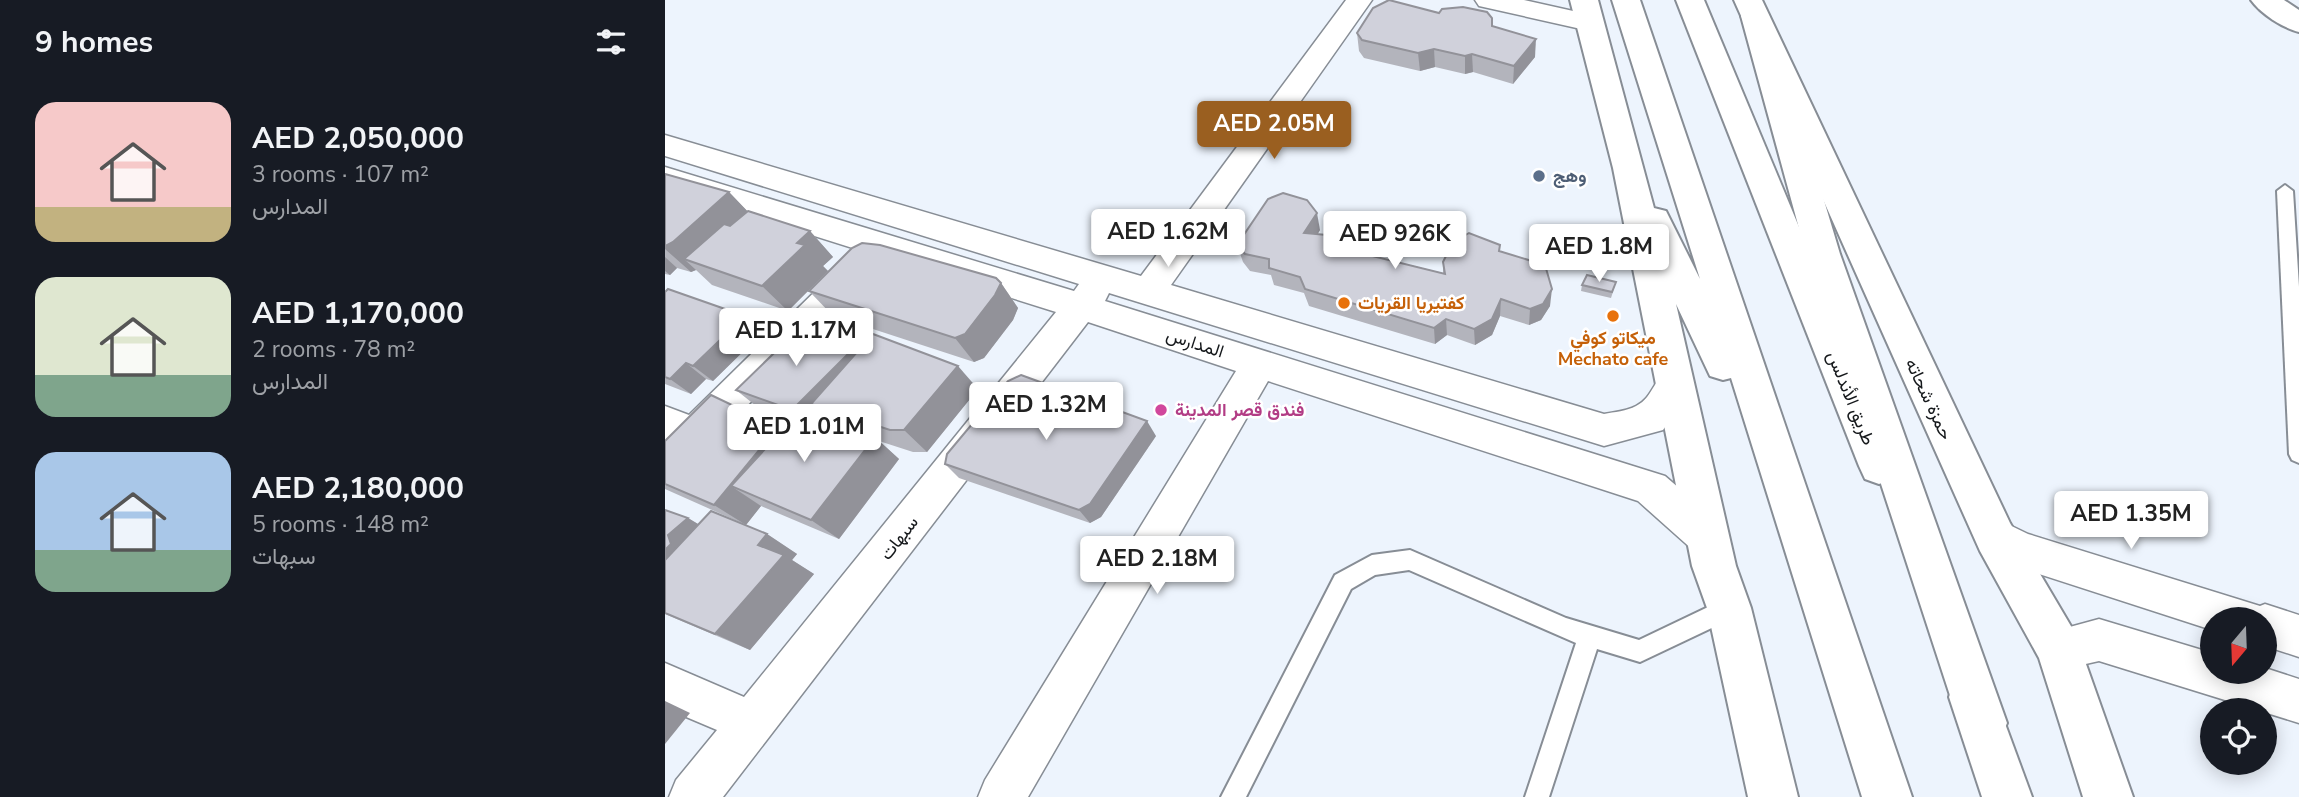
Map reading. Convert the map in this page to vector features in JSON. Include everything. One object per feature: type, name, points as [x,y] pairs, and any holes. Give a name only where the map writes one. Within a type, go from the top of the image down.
[{"type":"main road","points":[[1626,0],[1786,496],[1887,797]]},
{"type":"main road","name":"طريق الأندلس","points":[[1690,0],[1983,723],[2007,797]]},
{"type":"main road","points":[[2265,0],[2299,23]]},
{"type":"main road","points":[[1751,8],[1823,254],[1983,723]]},
{"type":"main road","name":"حمزة شحاته","points":[[1751,8],[1994,537],[2059,649],[2108,797]]},
{"type":"main road","points":[[1587,11],[1629,168],[1708,538],[1729,608],[1773,797]]},
{"type":"main road","points":[[1629,168],[1786,496]]},
{"type":"street","points":[[1148,292],[1359,0]]},
{"type":"street","points":[[1488,0],[1587,11]]},
{"type":"street","name":"المدارس","points":[[665,145],[1093,292],[1260,363],[1651,488],[1708,538]]},
{"type":"street","name":"المدارس","points":[[665,178],[883,245],[1093,292],[1148,292],[1604,430],[1650,419],[1674,387]]},
{"type":"street","points":[[665,464],[680,428],[883,245]]},
{"type":"street","name":"سبهات","points":[[693,797],[1093,292]]},
{"type":"street","points":[[1002,797],[1260,363]]},
{"type":"street","points":[[1994,537],[2019,550],[2203,607]]},
{"type":"street","points":[[2277,629],[2299,636]]},
{"type":"street","points":[[2059,649],[2099,640],[2299,701]]},
{"type":"street","points":[[665,685],[751,723]]},
{"type":"lane","points":[[2285,191],[2299,454]]},
{"type":"lane","points":[[1234,797],[1343,582],[1372,565],[1410,559],[1564,628],[1640,651],[1729,608]]},
{"type":"lane","points":[[1537,797],[1590,636]]},
{"type":"building","points":[[1389,0],[1439,13],[1442,9],[1463,7],[1487,12],[1492,18],[1492,26],[1536,39],[1514,66],[1472,54],[1465,56],[1434,49],[1418,53],[1362,40],[1357,33],[1373,8]]},
{"type":"building","points":[[665,174],[729,192],[673,242],[665,246]]},
{"type":"building","points":[[1283,193],[1307,200],[1317,213],[1304,233],[1327,235],[1336,247],[1445,274],[1443,262],[1453,242],[1469,233],[1500,245],[1499,251],[1545,265],[1552,289],[1543,304],[1530,309],[1501,299],[1492,319],[1474,329],[1446,319],[1434,328],[1305,289],[1300,277],[1269,268],[1269,259],[1245,254],[1237,245],[1268,199]]},
{"type":"building","points":[[748,211],[810,231],[797,243],[805,245],[762,286],[684,259],[724,224],[730,226]]},
{"type":"building","points":[[862,243],[880,245],[996,278],[1001,283],[965,334],[955,338],[809,291],[852,248]]},
{"type":"building","points":[[1587,275],[1616,282],[1612,292],[1582,285]]},
{"type":"building","points":[[668,289],[745,316],[693,366],[686,363],[670,379],[665,377],[665,292]]},
{"type":"building","points":[[804,324],[855,347],[792,410],[736,390]]},
{"type":"building","points":[[873,334],[958,366],[904,430],[890,430],[811,404]]},
{"type":"building","points":[[1021,375],[1147,421],[1090,504],[1079,510],[945,464],[947,454],[1008,381]]},
{"type":"building","points":[[711,395],[778,427],[714,505],[665,484],[665,441]]},
{"type":"building","points":[[802,409],[875,437],[811,520],[731,486]]},
{"type":"building","points":[[665,510],[688,518],[668,535],[671,544],[665,550]]},
{"type":"building","points":[[711,511],[767,534],[758,545],[784,555],[715,634],[665,613],[665,560]]},
{"type":"place","name":"وهج","points":[[1539,176]]},
{"type":"place","name":"كفتيريا القريات","points":[[1344,303]]},
{"type":"place","name":"ميكاتو كوفي Mechato cafe","points":[[1613,316]]},
{"type":"place","name":"فندق قصر المدينة","points":[[1161,410]]}]
